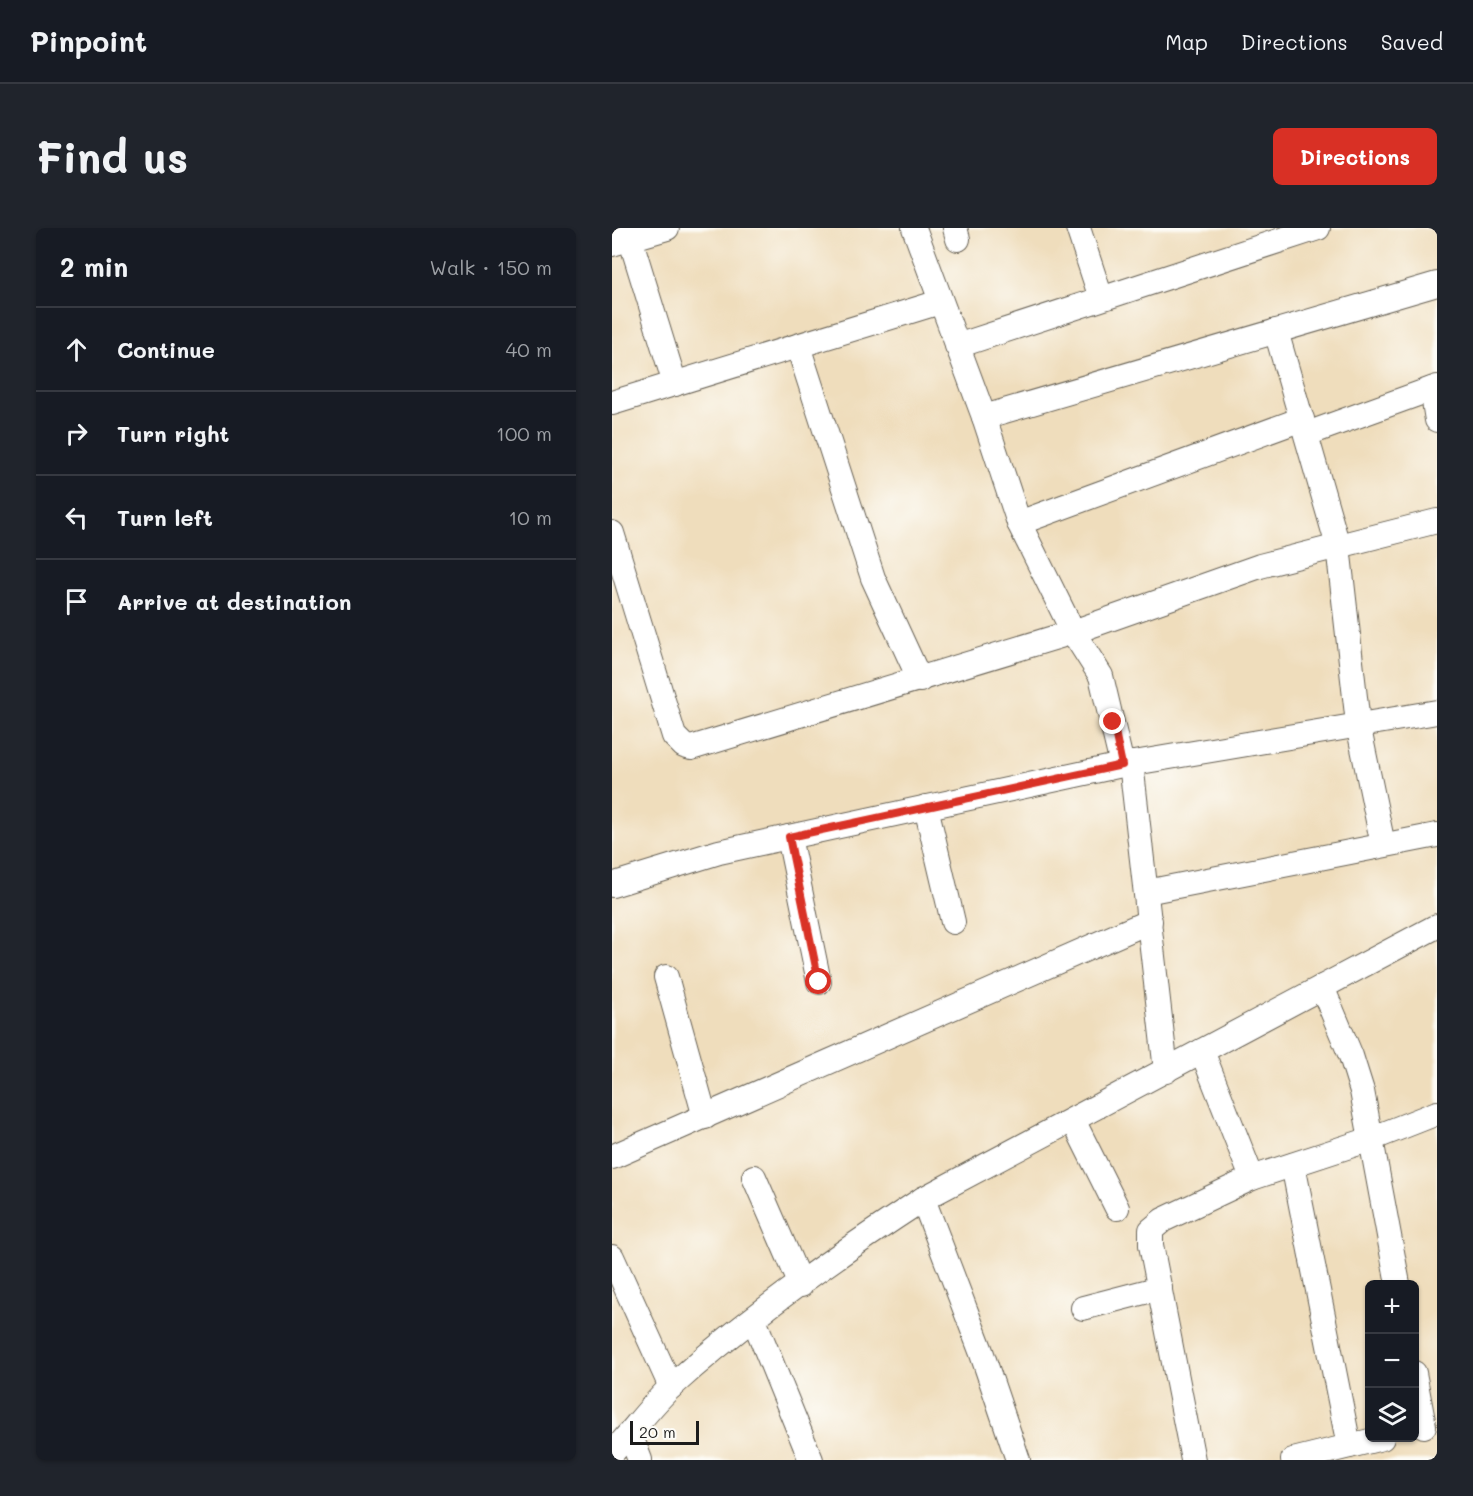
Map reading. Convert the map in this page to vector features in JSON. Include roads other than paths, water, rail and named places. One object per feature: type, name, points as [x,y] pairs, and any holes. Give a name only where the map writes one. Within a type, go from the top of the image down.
[{"type":"street","points":[[666,228],[623,237],[675,384]]},
{"type":"street","points":[[914,228],[984,417],[1019,523],[1072,632],[1101,676],[1127,764],[1150,921],[1166,1071]]},
{"type":"street","points":[[1078,228],[1101,298]]},
{"type":"street","points":[[957,346],[1318,228]]},
{"type":"street","points":[[984,417],[1437,284]]},
{"type":"street","points":[[612,403],[940,302]]},
{"type":"street","points":[[1276,331],[1338,546],[1358,724],[1383,845]]},
{"type":"street","points":[[798,346],[873,578],[920,680]]},
{"type":"street","points":[[1019,523],[1305,427],[1434,388],[1437,420]]},
{"type":"street","points":[[612,533],[674,736],[684,746],[691,748],[1072,632],[1238,573],[1437,521]]},
{"type":"street","points":[[612,885],[719,852],[1127,764],[1437,712]]},
{"type":"street","points":[[927,807],[953,922]]},
{"type":"street","points":[[1146,892],[1437,835]]},
{"type":"street","points":[[789,837],[819,982]]},
{"type":"street","points":[[612,1157],[1150,921]]},
{"type":"street","points":[[612,1453],[671,1386],[866,1236],[923,1199],[1437,926]]},
{"type":"street","points":[[666,977],[705,1117]]},
{"type":"street","points":[[1322,987],[1354,1065],[1371,1139],[1397,1280]]},
{"type":"street","points":[[1202,1051],[1252,1178]]},
{"type":"street","points":[[1193,1460],[1150,1236],[1155,1224],[1252,1178],[1371,1139],[1437,1113]]},
{"type":"street","points":[[1072,1120],[1117,1208]]},
{"type":"street","points":[[1293,1165],[1349,1446]]},
{"type":"street","points":[[753,1177],[801,1285]]},
{"type":"street","points":[[923,1199],[981,1351],[1018,1460]]},
{"type":"street","points":[[612,1257],[671,1386]]},
{"type":"street","points":[[1083,1308],[1160,1288]]},
{"type":"street","points":[[754,1320],[811,1460]]},
{"type":"street","points":[[1417,1388],[1425,1426]]},
{"type":"street","points":[[630,1434],[640,1460]]},
{"type":"street","points":[[1293,1460],[1365,1442]]}]
